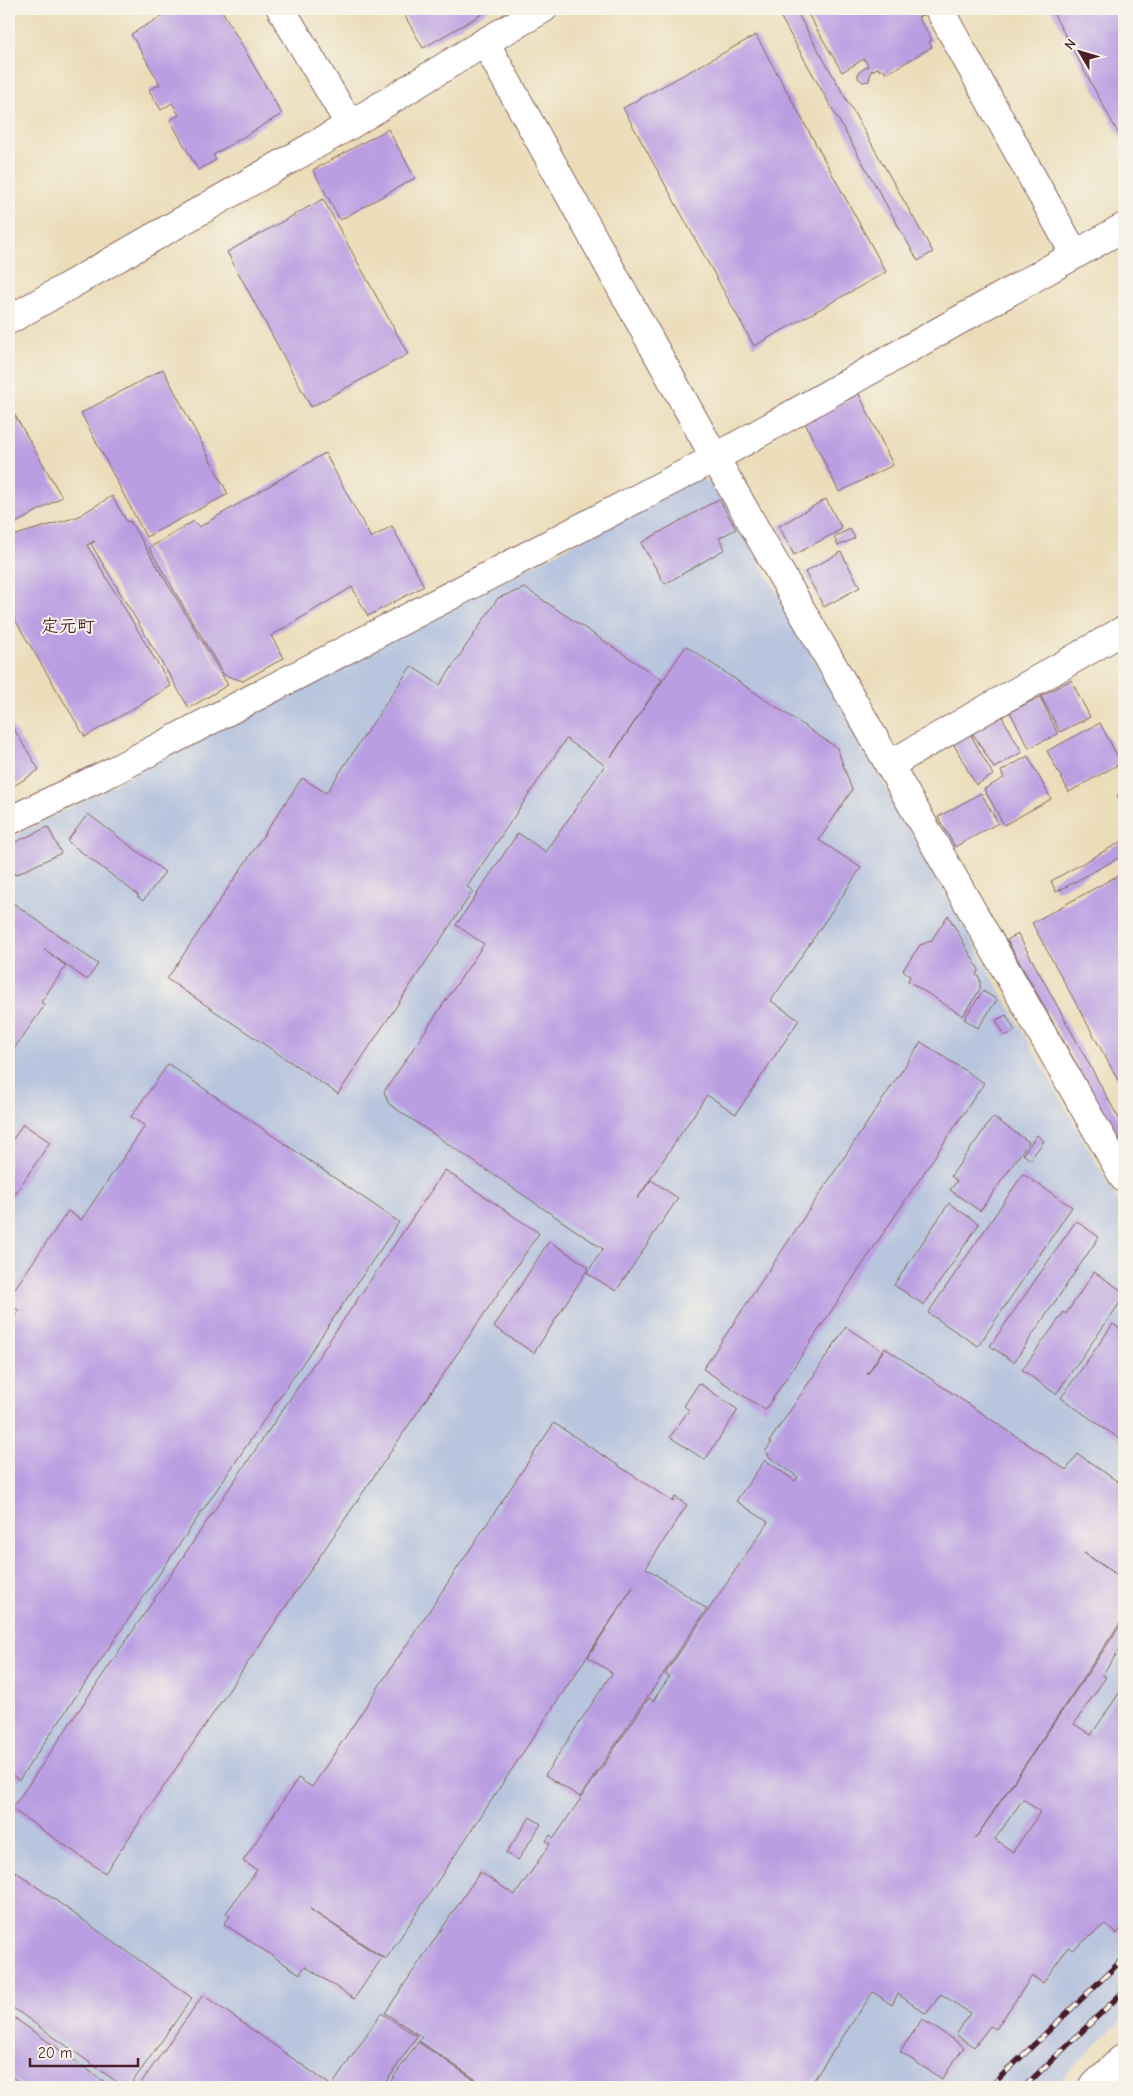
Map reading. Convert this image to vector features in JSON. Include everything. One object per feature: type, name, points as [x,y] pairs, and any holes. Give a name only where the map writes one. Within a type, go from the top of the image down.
[{"type":"street","points":[[281,9],[350,126]]},
{"type":"street","points":[[9,320],[350,126],[485,42],[543,9]]},
{"type":"street","points":[[939,9],[1074,253]]},
{"type":"street","points":[[485,42],[715,458],[1124,1178]]},
{"type":"street","points":[[9,821],[122,766],[715,458],[1074,253],[1124,227]]},
{"type":"street","points":[[888,765],[1124,630]]},
{"type":"street","points":[[1093,2087],[1124,2057]]},
{"type":"shaded area","points":[[698,479],[716,484],[1124,1212],[1124,2018],[1053,2087],[9,2087],[9,839]]},
{"type":"building","points":[[174,9],[221,9],[282,114],[213,155],[216,160],[198,170],[170,120],[179,115],[172,103],[161,110],[149,90],[160,84],[131,34]]},
{"type":"building","points":[[401,9],[491,9],[423,48]]},
{"type":"building","points":[[776,9],[795,9],[933,252],[918,261]]},
{"type":"building","points":[[805,9],[921,9],[925,14],[918,17],[932,40],[929,42],[932,47],[886,74],[884,69],[880,71],[878,68],[871,71],[869,81],[863,82],[858,78],[858,75],[859,72],[868,66],[864,59],[842,72]]},
{"type":"building","points":[[1051,9],[1124,9],[1124,144]]},
{"type":"building","points":[[756,35],[886,272],[754,346],[623,108]]},
{"type":"building","points":[[388,129],[415,178],[340,220],[313,170]]},
{"type":"building","points":[[323,199],[408,354],[311,407],[227,252]]},
{"type":"building","points":[[163,369],[228,494],[146,537],[81,413]]},
{"type":"building","points":[[859,394],[893,465],[839,492],[804,421]]},
{"type":"building","points":[[9,405],[62,497],[9,527]]},
{"type":"building","points":[[325,453],[371,538],[392,526],[424,586],[368,616],[352,587],[271,636],[284,658],[243,681],[224,675],[149,548],[194,521],[199,527]]},
{"type":"building","points":[[112,496],[127,522],[130,521],[228,685],[189,708],[91,544],[95,541],[87,545],[171,686],[85,737],[9,610],[9,537],[77,517]]},
{"type":"building","points":[[719,499],[736,529],[719,538],[725,549],[665,584],[641,543]]},
{"type":"building","points":[[826,499],[842,529],[794,555],[779,526]]},
{"type":"building","points":[[850,529],[855,538],[838,546],[834,537]]},
{"type":"building","points":[[841,552],[860,587],[824,607],[805,572]]},
{"type":"building","points":[[525,588],[662,680],[611,757],[686,646],[837,748],[852,790],[819,840],[861,868],[771,1001],[799,1020],[736,1114],[707,1095],[637,1199],[651,1180],[678,1198],[616,1291],[587,1273],[603,1249],[389,1104],[384,1092],[484,944],[456,925],[518,833],[546,852],[605,765],[566,739],[467,887],[473,891],[338,1094],[167,979],[302,778],[326,793],[411,666],[440,685],[498,598]]},
{"type":"building","points":[[1071,680],[1090,717],[1060,732],[1041,696]]},
{"type":"building","points":[[1040,697],[1058,734],[1029,748],[1010,712]]},
{"type":"building","points":[[1001,715],[1022,752],[994,768],[972,732]]},
{"type":"building","points":[[9,721],[39,770],[9,789]]},
{"type":"building","points":[[1100,723],[1121,763],[1069,792],[1047,751]]},
{"type":"building","points":[[970,733],[993,775],[976,785],[953,743]]},
{"type":"building","points":[[1028,756],[1051,799],[1004,825],[984,789],[1004,778],[1001,771]]},
{"type":"building","points":[[1124,791],[1124,807],[1117,796]]},
{"type":"building","points":[[981,793],[998,823],[955,847],[938,817]]},
{"type":"building","points":[[88,814],[165,872],[143,901],[138,895],[67,841]]},
{"type":"building","points":[[48,827],[61,853],[15,875],[9,862],[9,845]]},
{"type":"building","points":[[1124,840],[1124,855],[1056,892],[1051,881]]},
{"type":"building","points":[[1124,872],[1124,1091],[1032,923]]},
{"type":"building","points":[[9,900],[98,964],[87,980],[44,949],[66,966],[41,1002],[45,1005],[9,1056]]},
{"type":"building","points":[[948,915],[979,970],[976,975],[980,978],[980,989],[963,1016],[908,981],[910,976],[903,970],[920,945],[931,941]]},
{"type":"building","points":[[1018,934],[1124,1128],[1124,1136],[1118,1139],[1007,940]]},
{"type":"building","points":[[983,991],[997,1000],[978,1028],[964,1019]]},
{"type":"building","points":[[1006,1015],[1015,1031],[1005,1036],[996,1020]]},
{"type":"building","points":[[921,1042],[984,1083],[765,1410],[703,1369]]},
{"type":"building","points":[[168,1064],[399,1222],[19,1780],[9,1773],[9,1326],[19,1311],[9,1303],[9,1297],[68,1211],[81,1220],[145,1126],[131,1117]]},
{"type":"building","points":[[993,1117],[1029,1142],[980,1211],[950,1190],[957,1181],[951,1176]]},
{"type":"building","points":[[23,1124],[50,1142],[9,1203],[9,1145]]},
{"type":"building","points":[[1037,1135],[1044,1141],[1030,1160],[1023,1154]]},
{"type":"building","points":[[445,1170],[539,1233],[105,1873],[12,1809]]},
{"type":"building","points":[[1023,1174],[1072,1207],[978,1346],[928,1313]]},
{"type":"building","points":[[949,1203],[979,1224],[924,1305],[894,1285]]},
{"type":"building","points":[[1076,1221],[1099,1237],[1014,1362],[990,1346]]},
{"type":"building","points":[[549,1241],[589,1267],[534,1353],[494,1327]]},
{"type":"building","points":[[1094,1272],[1124,1292],[1124,1297],[1056,1394],[1022,1370],[1064,1312],[1066,1314]]},
{"type":"building","points":[[1113,1324],[1124,1332],[1124,1442],[1061,1398]]},
{"type":"building","points":[[846,1327],[882,1351],[867,1375],[885,1348],[1066,1470],[1078,1454],[1124,1486],[1124,1579],[1084,1553],[1124,1580],[1124,1617],[975,1839],[1124,1620],[1124,1643],[1102,1675],[1106,1677],[1074,1724],[1091,1735],[1124,1686],[1124,1926],[1116,1934],[1105,1924],[1073,1950],[1068,1947],[1043,1983],[1032,1976],[996,2029],[990,2026],[974,2047],[956,2035],[970,2013],[941,1994],[926,2014],[898,1994],[892,2005],[873,1992],[809,2087],[487,2087],[419,2041],[422,2037],[385,2013],[480,1872],[515,1895],[550,1844],[546,1841],[550,1835],[554,1838],[649,1698],[653,1701],[669,1677],[665,1674],[768,1522],[736,1501],[765,1460],[795,1481],[798,1477],[768,1456],[769,1454],[765,1452],[771,1443],[769,1442]],"holes":[[[1023,1799],[1040,1812],[1013,1852],[995,1839]]]},
{"type":"building","points":[[699,1383],[738,1410],[705,1460],[670,1437],[689,1410],[684,1406]]},
{"type":"building","points":[[554,1423],[673,1502],[675,1497],[687,1505],[646,1568],[707,1609],[580,1797],[545,1775],[612,1673],[588,1657],[633,1587],[386,1959],[310,1909],[382,1958],[354,1999],[305,1966],[300,1974],[224,1924],[230,1916],[226,1913],[257,1870],[243,1861],[298,1778],[312,1787]]},
{"type":"building","points":[[530,1817],[541,1824],[518,1860],[506,1853]]},
{"type":"building","points":[[9,1867],[192,1998],[129,2087],[124,2087],[9,2005]]},
{"type":"building","points":[[203,1995],[332,2086],[381,2013],[417,2036],[383,2087],[138,2087]]},
{"type":"building","points":[[9,2014],[112,2087],[26,2087],[9,2075]]},
{"type":"building","points":[[922,2019],[964,2047],[942,2079],[900,2052]]},
{"type":"building","points":[[418,2042],[485,2087],[387,2087]]},
{"type":"railway","points":[[990,2087],[1124,1958]]},
{"type":"railway","points":[[1024,2087],[1124,1991]]},
{"type":"district","name":"定元町","points":[[68,626]]}]
